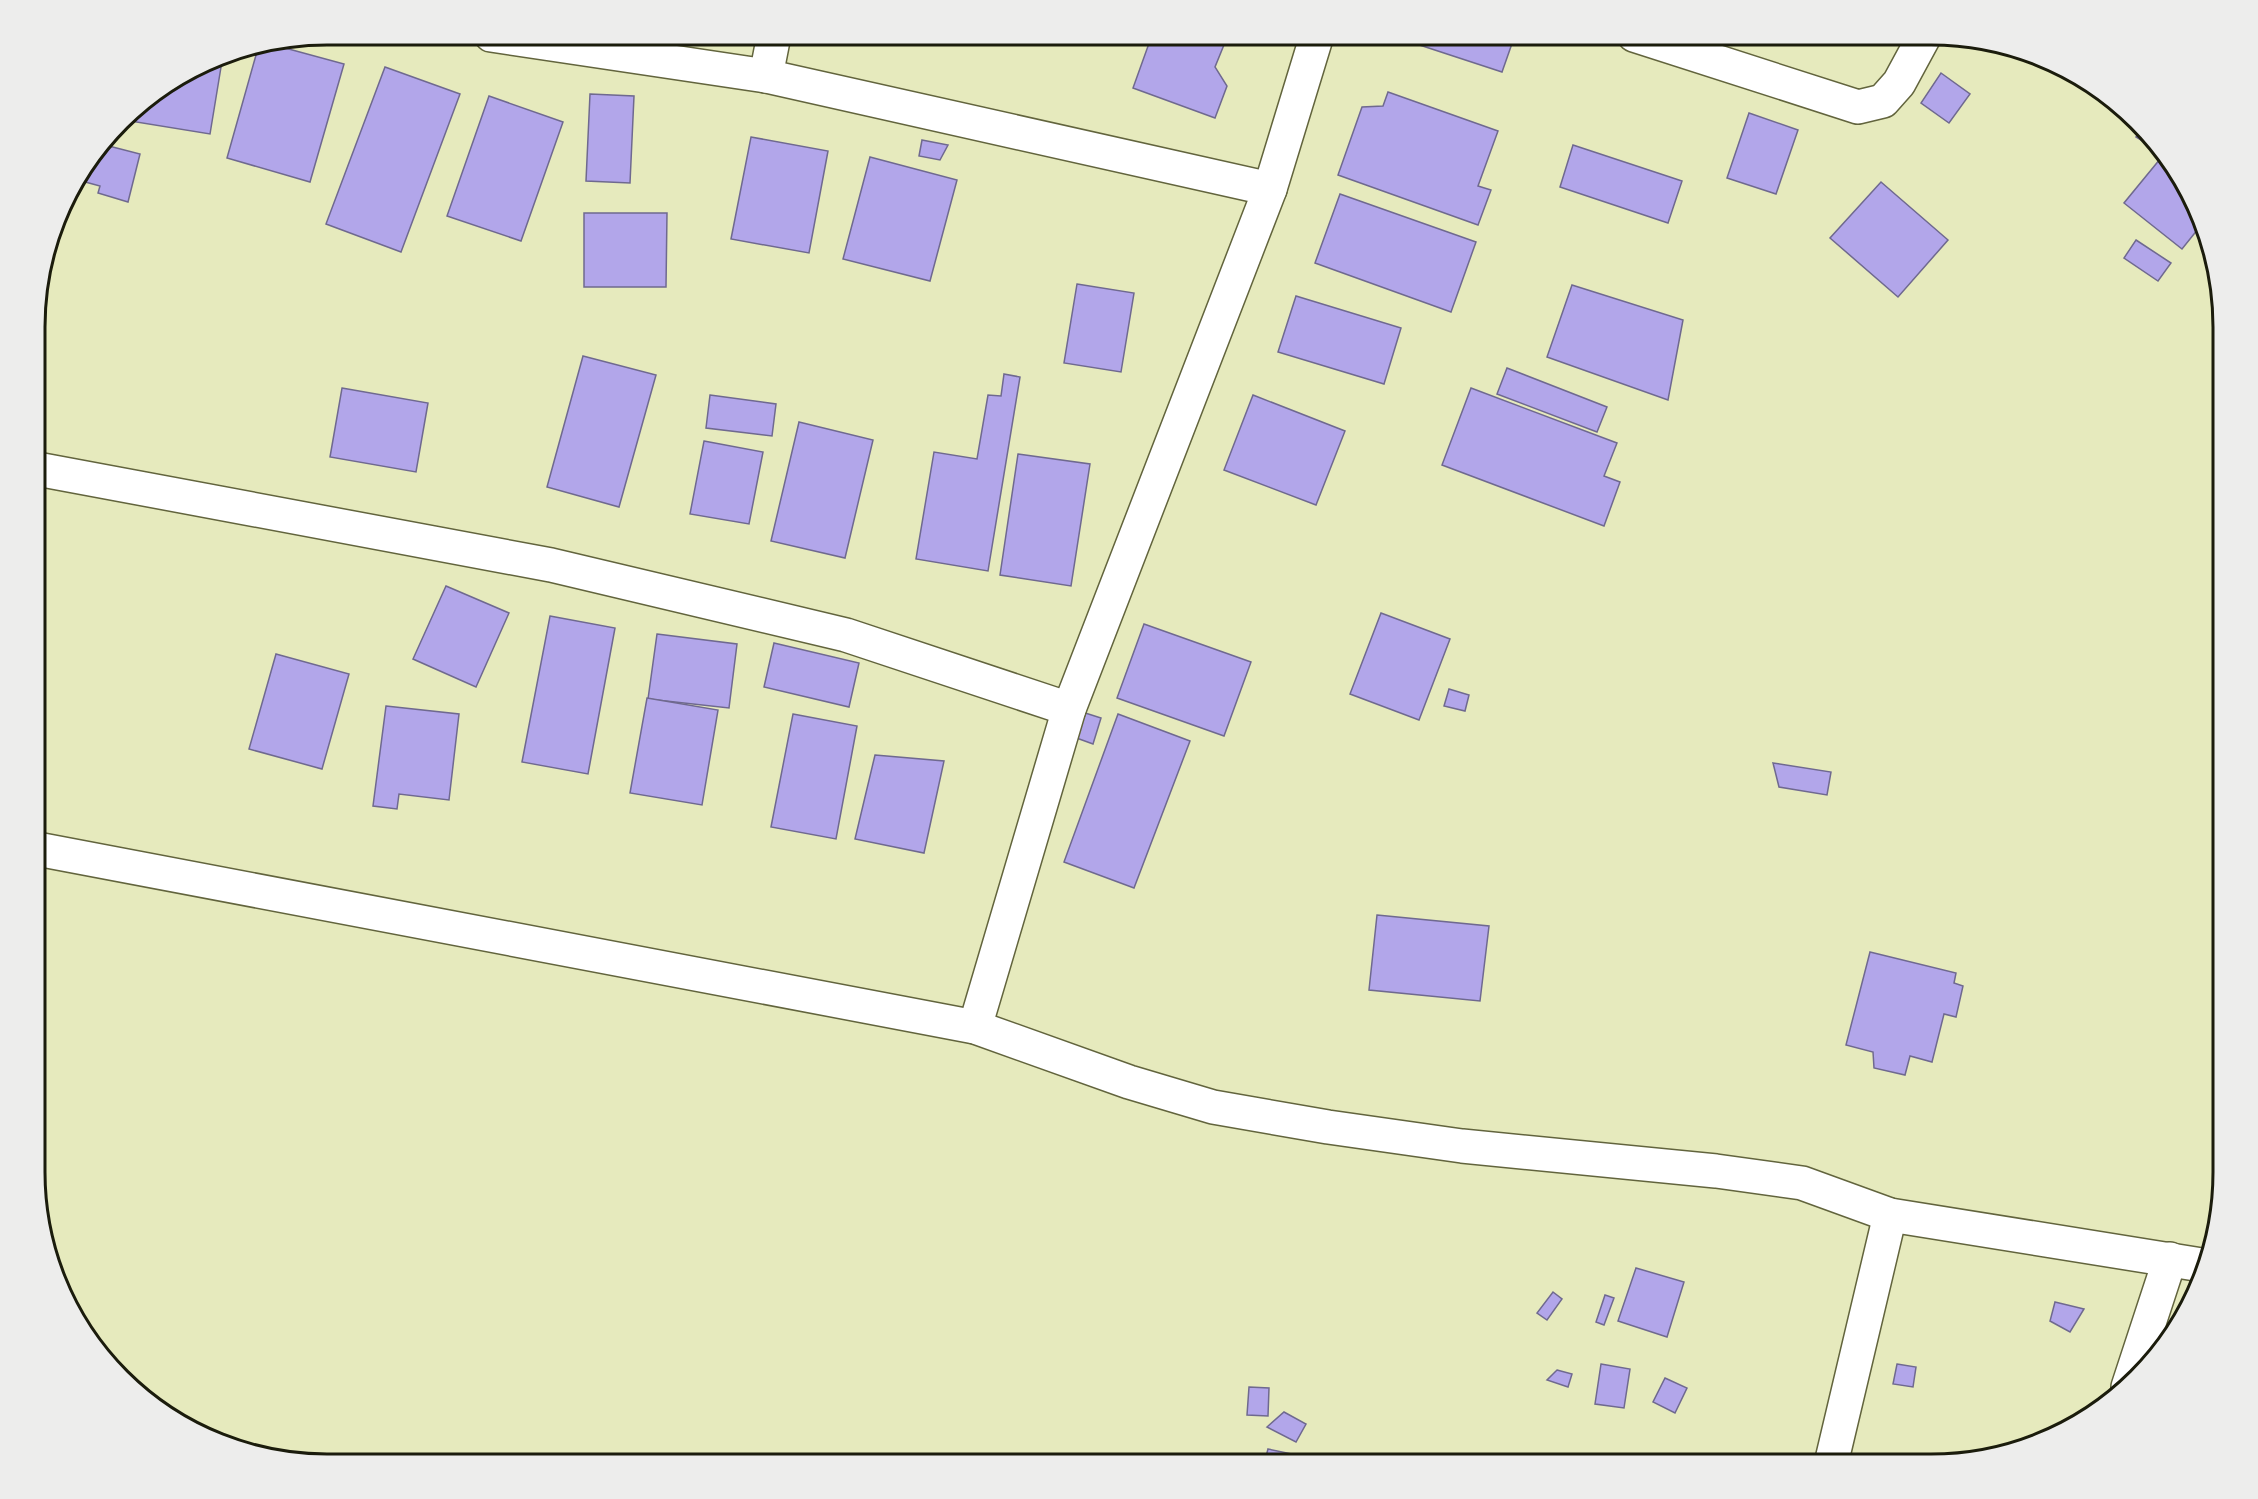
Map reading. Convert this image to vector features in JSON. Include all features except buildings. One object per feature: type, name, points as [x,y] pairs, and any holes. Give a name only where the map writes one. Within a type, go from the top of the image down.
[{"type":"street","points":[[563,45],[766,76],[1270,189]]},
{"type":"street","points":[[766,76],[772,45]]},
{"type":"street","points":[[975,1027],[1069,709],[1270,189],[1314,45]]},
{"type":"street","points":[[1668,45],[1858,107],[1883,101],[1899,83],[1919,45]]},
{"type":"street","points":[[45,470],[551,565],[846,635],[1069,709]]},
{"type":"street","points":[[45,851],[975,1027],[1129,1082],[1213,1107],[1328,1127],[1462,1146],[1716,1171],[1802,1184],[1890,1215],[2198,1264]]},
{"type":"street","points":[[1833,1454],[1890,1215]]},
{"type":"street","points":[[2135,1366],[2170,1259]]}]
